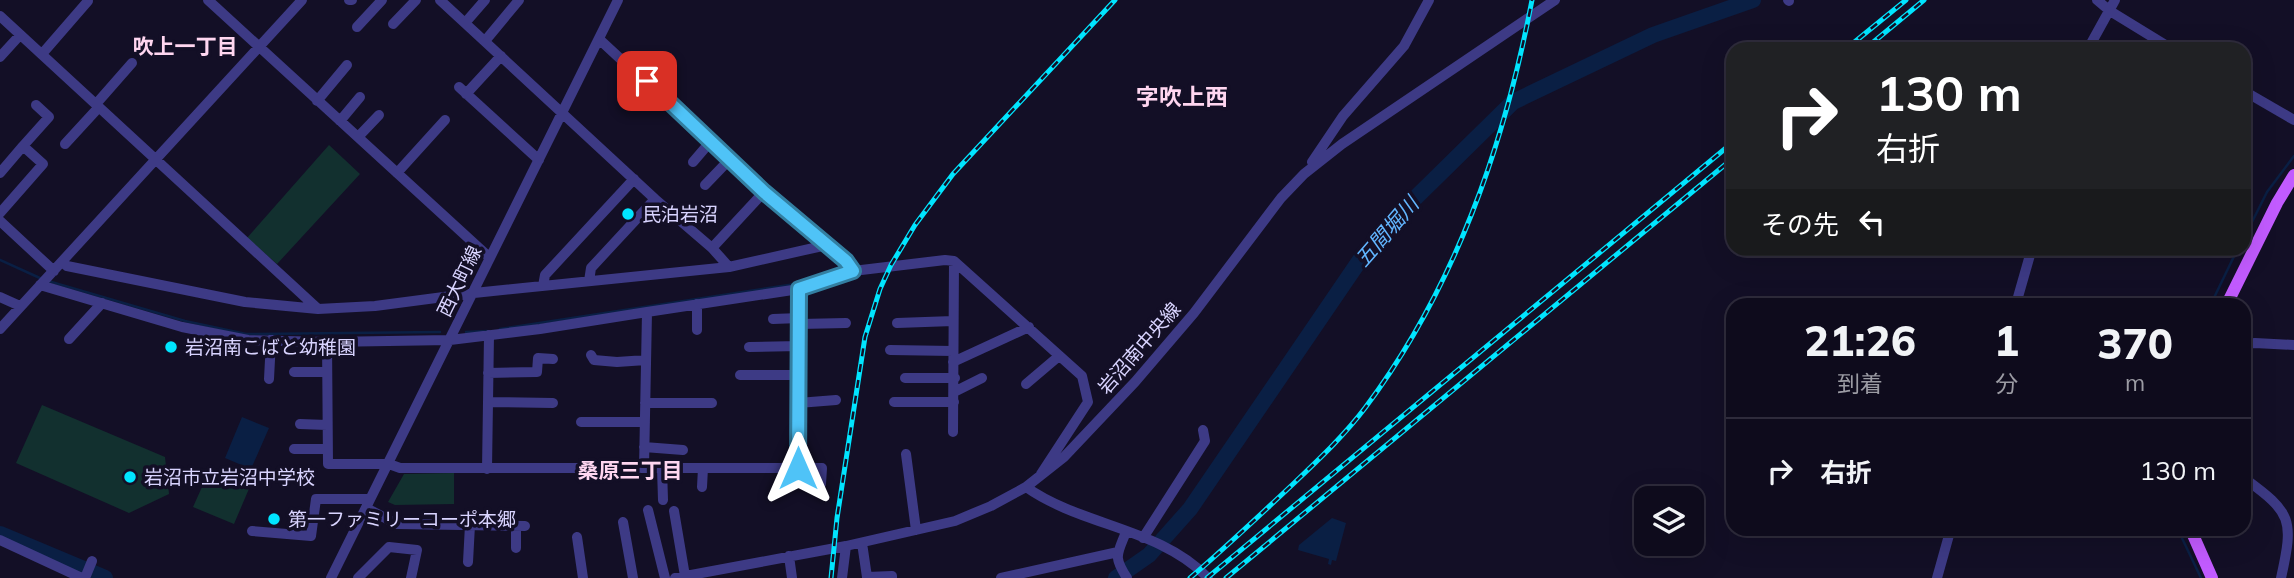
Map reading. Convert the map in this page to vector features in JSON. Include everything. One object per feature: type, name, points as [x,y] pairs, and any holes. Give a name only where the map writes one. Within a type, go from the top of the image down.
[{"type":"main road","points":[[2251,255],[2277,202],[2294,175]]},
{"type":"main road","points":[[2230,298],[2251,256]]},
{"type":"main road","points":[[2194,536],[2212,578]]},
{"type":"street","points":[[208,0],[491,258]]},
{"type":"street","points":[[0,328],[302,0]]},
{"type":"street","points":[[357,27],[382,0]]},
{"type":"street","points":[[393,24],[416,0]]},
{"type":"street","points":[[465,23],[485,0]]},
{"type":"street","points":[[485,41],[519,0]]},
{"type":"street","name":"西大町線","points":[[331,578],[618,0]]},
{"type":"street","points":[[1304,174],[1343,116],[1404,46],[1429,0]]},
{"type":"street","name":"岩沼南中央線","points":[[685,577],[725,573],[789,556],[862,543],[955,521],[1026,487],[1064,457],[1143,372],[1194,313],[1281,198],[1304,174],[1342,144],[1555,0]]},
{"type":"street","points":[[2097,0],[2161,42]]},
{"type":"street","points":[[2092,42],[2115,0]]},
{"type":"street","points":[[41,54],[88,2]]},
{"type":"street","points":[[445,2],[655,199],[712,248],[729,267]]},
{"type":"street","points":[[0,16],[318,309]]},
{"type":"street","points":[[0,57],[20,35]]},
{"type":"street","points":[[599,39],[764,192],[846,261],[853,271]]},
{"type":"street","points":[[500,56],[463,91],[539,160]]},
{"type":"street","points":[[65,144],[132,63]]},
{"type":"street","points":[[317,101],[347,65]]},
{"type":"street","points":[[2251,94],[2294,120]]},
{"type":"street","points":[[340,121],[360,97]]},
{"type":"street","points":[[0,173],[49,117],[36,106]]},
{"type":"street","points":[[358,137],[379,116]]},
{"type":"street","points":[[395,171],[445,120]]},
{"type":"street","points":[[693,162],[711,141]]},
{"type":"street","points":[[395,171],[417,144]]},
{"type":"street","points":[[0,213],[43,164],[23,146]]},
{"type":"street","points":[[705,186],[730,159]]},
{"type":"street","points":[[543,286],[545,275],[634,179]]},
{"type":"street","points":[[712,248],[764,192]]},
{"type":"street","points":[[589,281],[591,268],[655,199]]},
{"type":"street","points":[[0,221],[54,271]]},
{"type":"street","points":[[62,262],[67,266],[231,300],[318,309],[375,306],[729,267],[827,245]]},
{"type":"street","points":[[2018,298],[2030,256]]},
{"type":"street","points":[[43,282],[182,327],[248,340],[450,340],[799,289],[853,271],[954,261],[1082,376],[1088,402],[1039,477]]},
{"type":"street","points":[[953,432],[954,261]]},
{"type":"street","points":[[798,468],[799,289]]},
{"type":"street","points":[[0,297],[20,306]]},
{"type":"street","points":[[69,339],[102,303]]},
{"type":"street","points":[[697,304],[697,330]]},
{"type":"street","points":[[643,468],[647,312]]},
{"type":"street","points":[[773,319],[846,323]]},
{"type":"street","points":[[897,323],[953,321]]},
{"type":"street","points":[[890,350],[953,356],[1029,327]]},
{"type":"street","points":[[487,469],[489,335]]},
{"type":"street","points":[[270,379],[271,340]]},
{"type":"street","points":[[327,341],[328,464],[487,469],[822,468],[821,484]]},
{"type":"street","points":[[2251,343],[2294,345]]},
{"type":"street","points":[[749,347],[799,346]]},
{"type":"street","points":[[591,355],[594,360],[646,360]]},
{"type":"street","points":[[1026,384],[1059,356]]},
{"type":"street","points":[[488,373],[537,372],[538,358],[553,359]]},
{"type":"street","points":[[294,372],[327,372]]},
{"type":"street","points":[[740,375],[798,375]]},
{"type":"street","points":[[905,378],[955,378]]},
{"type":"street","points":[[894,402],[954,397],[982,378]]},
{"type":"street","points":[[798,402],[836,400]]},
{"type":"street","points":[[488,402],[553,403]]},
{"type":"street","points":[[645,403],[712,402]]},
{"type":"street","points":[[581,422],[645,422]]},
{"type":"street","points":[[300,424],[327,425]]},
{"type":"street","points":[[1145,539],[1205,440],[1203,430]]},
{"type":"street","points":[[644,447],[682,450]]},
{"type":"street","points":[[294,449],[327,449]]},
{"type":"street","points":[[906,454],[916,530]]},
{"type":"street","points":[[662,468],[663,500]]},
{"type":"street","points":[[702,486],[703,468]]},
{"type":"street","points":[[2251,483],[2285,510],[2291,526],[2291,557],[2281,578]]},
{"type":"street","points":[[1026,487],[1045,500],[1173,551],[1195,564],[1208,578]]},
{"type":"street","points":[[252,531],[311,536],[316,499],[368,504],[397,524],[521,526],[516,548]]},
{"type":"street","points":[[648,510],[665,578]]},
{"type":"street","points":[[674,511],[685,577]]},
{"type":"street","points":[[623,522],[632,578]]},
{"type":"street","points":[[468,562],[470,525]]},
{"type":"street","points":[[1126,532],[1117,557],[1127,578]]},
{"type":"street","points":[[1937,578],[1949,536]]},
{"type":"street","points":[[577,537],[583,578]]},
{"type":"street","points":[[0,540],[84,578],[92,561]]},
{"type":"street","points":[[862,543],[867,577],[892,578]]},
{"type":"street","points":[[842,578],[846,546]]},
{"type":"street","points":[[358,578],[389,547],[417,550],[411,578]]},
{"type":"street","points":[[789,556],[792,578]]},
{"type":"street","points":[[1001,578],[1117,557]]},
{"type":"green space","points":[[329,145],[360,174],[277,264],[247,238]]},
{"type":"green space","points":[[42,405],[165,457],[169,494],[129,513],[16,463]]},
{"type":"green space","points":[[211,467],[251,484],[234,524],[193,507]]},
{"type":"green space","points":[[454,473],[454,504],[395,505],[388,502],[404,474]]},
{"type":"water","points":[[242,417],[269,428],[251,469],[225,458]]},
{"type":"water","points":[[1332,518],[1346,523],[1336,561],[1332,560],[1331,565],[1328,564],[1329,559],[1298,550],[1299,545]]},
{"type":"waterway","name":"五間堀川","points":[[1116,578],[1149,555],[1190,509],[1360,260],[1400,213],[1513,102],[1653,35],[1753,0]]},
{"type":"waterway","points":[[2251,224],[2267,192],[2294,156]]},
{"type":"waterway","points":[[2214,298],[2234,256]]},
{"type":"waterway","points":[[0,260],[42,279]]},
{"type":"waterway","points":[[48,281],[185,321],[246,334],[440,332]]},
{"type":"waterway","points":[[500,329],[802,283]]},
{"type":"waterway","points":[[466,332],[487,331]]},
{"type":"waterway","name":"五間堀川","points":[[0,534],[105,578]]},
{"type":"waterway","points":[[2181,536],[2201,578]]},
{"type":"railway","points":[[831,578],[837,518],[865,337],[880,289],[891,265],[915,225],[953,174],[1115,0]]},
{"type":"railway","points":[[1190,578],[1339,439],[1365,408],[1397,362],[1450,265],[1472,214],[1507,108],[1532,0]]},
{"type":"railway","points":[[1855,42],[1906,0]]},
{"type":"railway","points":[[1873,42],[1924,0]]},
{"type":"railway","points":[[1207,578],[1726,148]]},
{"type":"railway","points":[[1226,578],[1726,164]]},
{"type":"place","name":"民泊岩沼","points":[[628,214]]},
{"type":"place","name":"岩沼南こばと幼稚園","points":[[171,347]]},
{"type":"place","name":"岩沼市立岩沼中学校","points":[[130,477]]},
{"type":"place","name":"第一ファミリーコーポ本郷","points":[[274,519]]},
{"type":"district","name":"吹上一丁目","points":[[185,47]]},
{"type":"district","name":"字吹上西","points":[[1182,97]]},
{"type":"district","name":"桑原三丁目","points":[[630,471]]},
{"type":"route","points":[[647,81],[764,192],[846,261],[853,271],[799,289],[798,468]]}]
